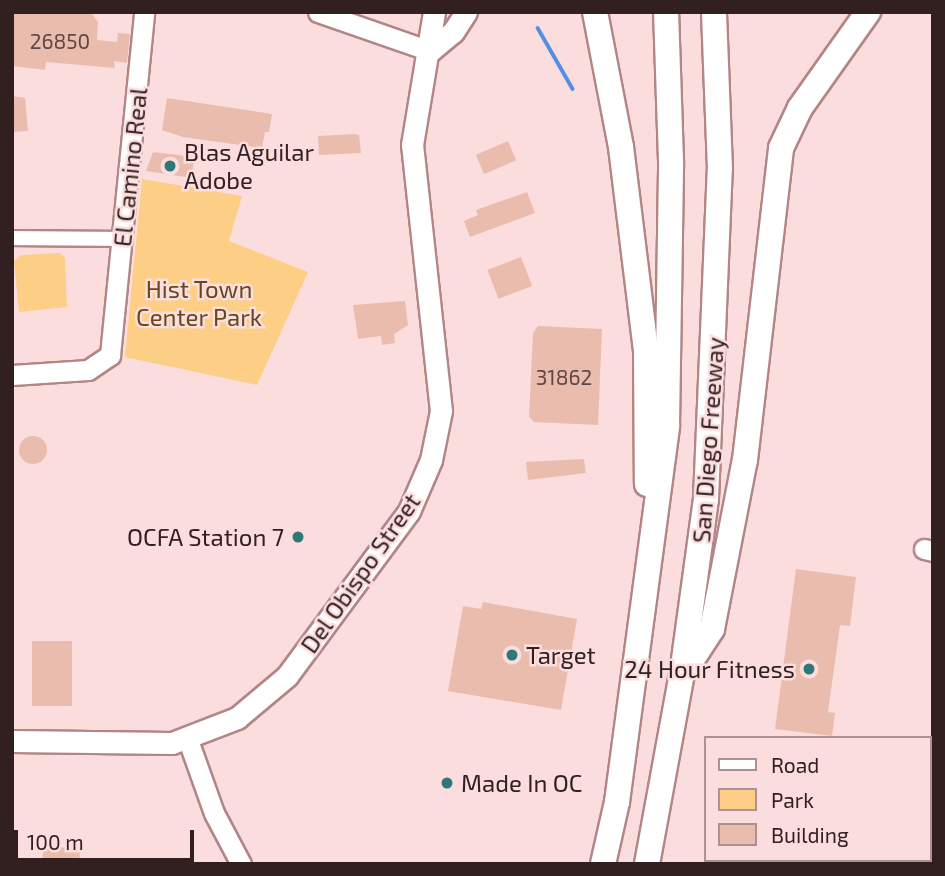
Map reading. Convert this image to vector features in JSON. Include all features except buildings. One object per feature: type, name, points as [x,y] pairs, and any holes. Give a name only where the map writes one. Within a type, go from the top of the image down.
[{"type":"highway","points":[[595,12],[621,147],[646,352],[650,567]]},
{"type":"highway","name":"San Diego Freeway","points":[[603,864],[650,567],[667,425],[671,161],[666,12]]},
{"type":"highway","name":"San Diego Freeway","points":[[647,864],[682,674],[706,499],[716,335],[720,169],[714,12]]},
{"type":"highway","points":[[682,674],[712,629],[745,460],[781,148],[800,108],[868,12]]},
{"type":"main road","name":"Del Obispo Street","points":[[12,741],[188,740],[237,718],[287,676],[409,511],[426,474],[438,432],[440,389],[412,145],[416,97],[430,51],[428,21],[434,12]]},
{"type":"main road","points":[[430,51],[453,32],[466,12]]},
{"type":"street","name":"El Camino Real","points":[[12,375],[88,370],[105,362],[113,347],[144,12]]},
{"type":"street","points":[[318,12],[430,51]]},
{"type":"street","points":[[12,238],[122,239]]},
{"type":"street","points":[[188,740],[189,766],[205,823],[226,864]]},
{"type":"street","points":[[188,740],[214,813],[241,864]]},
{"type":"green space","name":"Hist Town Center Park","points":[[142,179],[242,196],[229,241],[308,272],[257,385],[125,357]]},
{"type":"green space","points":[[60,253],[65,258],[67,307],[19,312],[14,261],[21,255]]},
{"type":"waterway","points":[[538,28],[573,89]]},
{"type":"place","name":"Blas Aguilar Adobe","points":[[170,166]]},
{"type":"place","name":"OCFA Station 7","points":[[298,537]]},
{"type":"place","name":"Target","points":[[512,655]]},
{"type":"place","name":"24 Hour Fitness","points":[[809,669]]},
{"type":"place","name":"Made In OC","points":[[447,783]]}]
